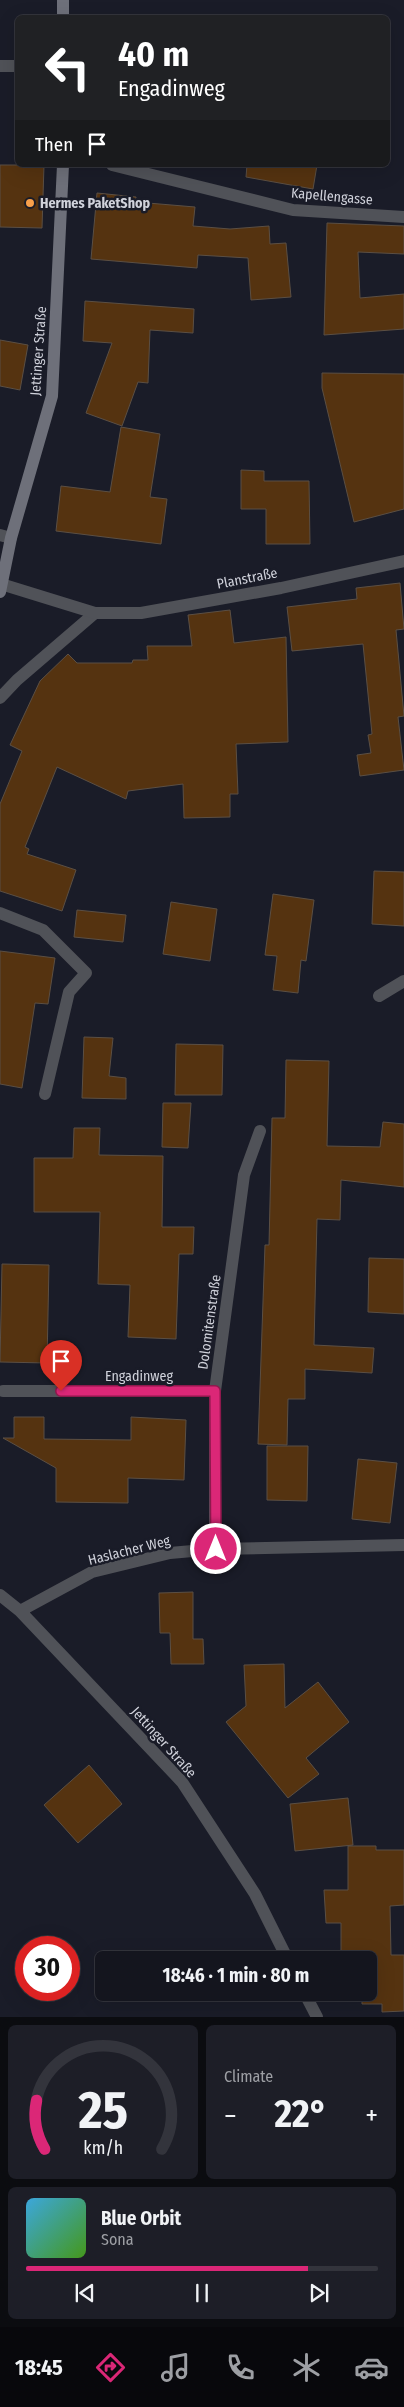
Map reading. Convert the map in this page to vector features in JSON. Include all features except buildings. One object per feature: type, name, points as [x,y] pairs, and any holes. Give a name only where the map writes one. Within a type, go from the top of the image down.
[{"type":"main road","points":[[63,0],[63,15]]},
{"type":"main road","name":"Jettinger Straße","points":[[1,588],[6,536],[52,396],[64,167]]},
{"type":"street","points":[[0,66],[15,66]]},
{"type":"street","name":"Kapellengasse","points":[[120,167],[293,210],[404,217]]},
{"type":"street","name":"Planstraße","points":[[1,588],[95,613],[141,613],[280,588],[404,561]]},
{"type":"street","points":[[0,698],[17,680],[95,613]]},
{"type":"street","points":[[0,913],[43,930],[86,973],[69,992],[45,1094]]},
{"type":"street","points":[[378,996],[404,980]]},
{"type":"street","name":"Dolomitenstraße","points":[[216,1549],[215,1391],[244,1175],[260,1131]]},
{"type":"street","name":"Engadinweg","points":[[3,1391],[215,1391]]},
{"type":"street","name":"Haslacher Weg","points":[[20,1610],[92,1572],[170,1553],[216,1549],[404,1545]]},
{"type":"street","name":"Jettinger Straße","points":[[0,1596],[20,1610],[182,1782],[255,1894],[284,1951]]},
{"type":"street","points":[[308,2001],[316,2017]]},
{"type":"place","name":"Hermes PaketShop","points":[[30,203]]},
{"type":"route","points":[[61,1391],[215,1391],[216,1549]]}]
